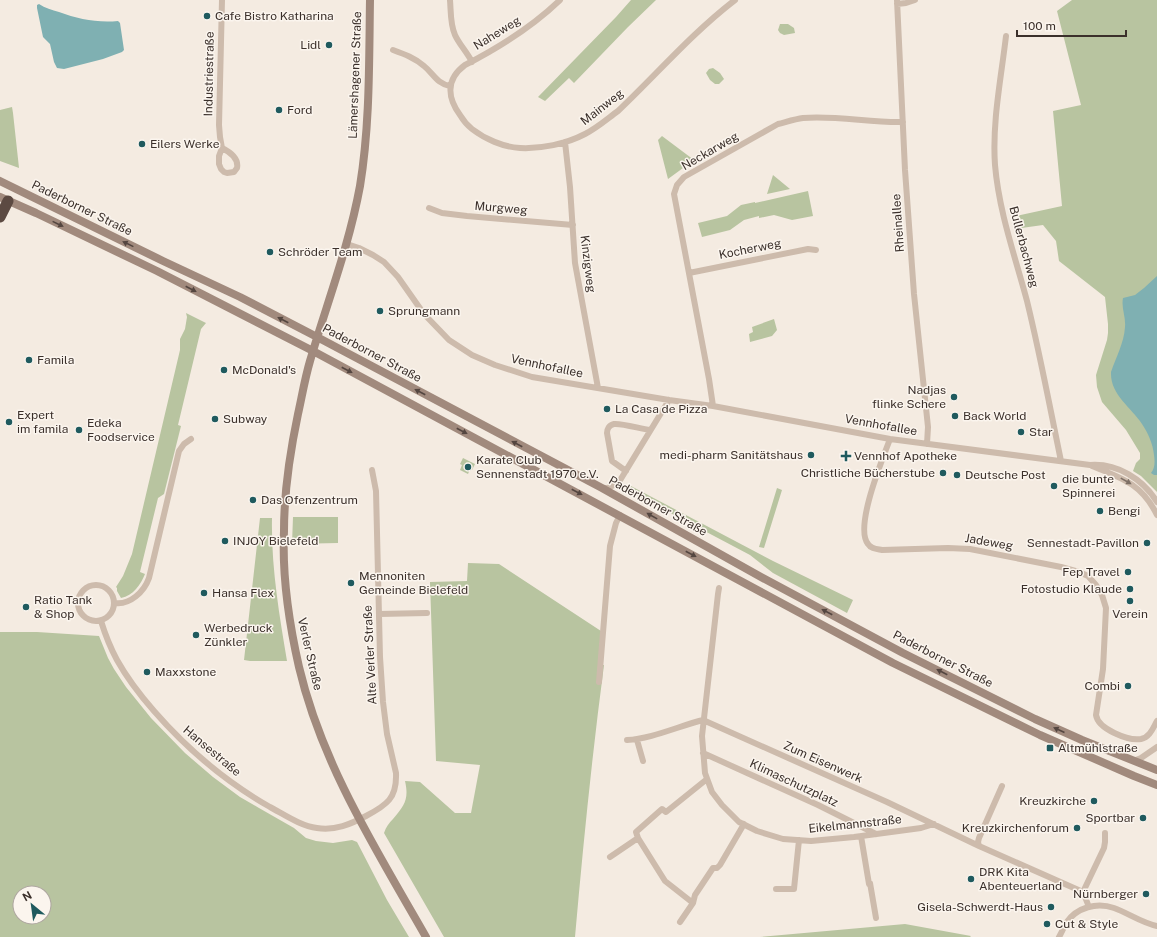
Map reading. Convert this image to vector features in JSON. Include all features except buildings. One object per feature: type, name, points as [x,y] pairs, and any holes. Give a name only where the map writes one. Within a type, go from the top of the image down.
[{"type":"highway","points":[[0,217],[4,199]]},
{"type":"main road","name":"Lämershagener Straße","points":[[317,338],[347,244],[360,186],[368,120],[370,0]]},
{"type":"main road","name":"Paderborner Straße","points":[[0,181],[163,262],[240,298],[317,338],[602,488],[768,581],[904,653],[1035,719],[1082,740],[1157,770]]},
{"type":"main road","points":[[4,199],[14,188]]},
{"type":"main road","name":"Paderborner Straße","points":[[4,199],[156,271],[313,351],[893,663],[1040,735],[1157,785]]},
{"type":"main road","name":"Verler Straße","points":[[317,338],[292,443],[287,482],[284,560],[289,614],[295,648],[299,668],[324,746],[359,819],[426,937]]},
{"type":"street","name":"Industriestraße","points":[[222,0],[219,125],[222,148]]},
{"type":"street","points":[[450,0],[453,31],[472,62]]},
{"type":"street","name":"Naheweg","points":[[450,86],[461,68],[521,32],[560,0]]},
{"type":"street","name":"Mainweg","points":[[450,86],[451,99],[464,121],[483,136],[507,146],[520,148],[539,148],[565,142],[585,134],[618,111],[693,37],[735,0]]},
{"type":"street","points":[[897,2],[906,3],[915,0]]},
{"type":"street","name":"Rheinallee","points":[[897,2],[914,294],[928,427],[927,444]]},
{"type":"street","name":"Bullerbachweg","points":[[1006,36],[996,118],[994,151],[997,184],[1030,316],[1049,399],[1061,461]]},
{"type":"street","points":[[393,50],[418,61],[425,66],[442,84],[450,86]]},
{"type":"street","name":"Neckarweg","points":[[713,406],[674,194],[677,185],[684,177],[778,124],[787,121],[802,118],[819,118],[903,122]]},
{"type":"street","name":"Kinzigweg","points":[[565,142],[570,187],[575,263],[598,388]]},
{"type":"street","name":"Murgweg","points":[[429,208],[442,212],[467,216],[573,225]]},
{"type":"street","name":"Vennhofallee","points":[[347,244],[373,254],[384,262],[398,277],[424,314],[449,340],[472,355],[495,365],[532,377],[713,406],[890,439],[1090,466]]},
{"type":"street","name":"Kocherweg","points":[[689,273],[808,249],[816,250]]},
{"type":"street","points":[[602,488],[608,488],[619,482],[669,400]]},
{"type":"street","points":[[626,471],[614,463],[611,459],[607,430],[614,424],[650,430]]},
{"type":"street","points":[[115,603],[126,603],[144,589],[149,578],[179,452],[184,444],[191,439]]},
{"type":"street","name":"Jadeweg","points":[[890,439],[877,472],[868,502],[864,528],[865,538],[868,544],[872,548],[882,550],[948,548],[970,549],[1061,567],[1088,576],[1102,595],[1106,608],[1103,669],[1096,711],[1098,720],[1103,726],[1112,732],[1130,738],[1141,739],[1150,733],[1157,720]]},
{"type":"street","points":[[1090,466],[1100,465],[1126,473],[1144,486],[1157,502]]},
{"type":"street","points":[[1090,466],[1123,478],[1132,484],[1145,496],[1157,515]]},
{"type":"street","name":"Alte Verler Straße","points":[[359,819],[377,810],[387,802],[394,794],[397,781],[385,720],[380,657],[376,491],[372,470]]},
{"type":"street","points":[[599,682],[610,546],[616,522],[620,515]]},
{"type":"street","points":[[96,584],[102,585],[111,592],[115,603],[110,615],[101,620],[90,620],[83,616],[79,611],[78,599],[84,588],[96,584]]},
{"type":"street","name":"Eikelmannstraße","points":[[719,588],[702,736],[705,773],[712,792],[722,805],[740,822],[757,831],[783,839],[811,841],[922,828],[934,824]]},
{"type":"street","points":[[379,614],[427,613]]},
{"type":"street","name":"Hansestraße","points":[[101,620],[106,637],[115,656],[137,690],[179,739],[216,771],[261,802],[310,827],[331,829],[359,819]]},
{"type":"street","points":[[627,740],[637,740],[703,720]]},
{"type":"street","name":"Zum Eisenwerk","points":[[703,720],[934,824]]},
{"type":"street","points":[[637,740],[643,761]]},
{"type":"street","points":[[1133,761],[1141,758],[1157,747]]},
{"type":"street","name":"Klimaschutzplatz","points":[[703,753],[818,805],[876,834]]},
{"type":"street","points":[[692,903],[665,881],[638,838],[636,832],[662,809],[666,812],[707,779]]},
{"type":"street","points":[[979,846],[978,838],[1002,786]]},
{"type":"street","points":[[680,922],[692,903],[695,894],[713,868],[717,868],[720,865],[744,824]]},
{"type":"street","points":[[934,824],[979,846],[1083,892],[1089,907]]},
{"type":"street","points":[[1083,892],[1104,848],[1105,833]]},
{"type":"street","points":[[861,836],[876,918]]},
{"type":"street","points":[[610,857],[638,838]]},
{"type":"street","points":[[776,890],[794,889],[799,840]]},
{"type":"street","points":[[1059,937],[1067,922],[1074,915],[1089,907],[1097,905],[1114,908],[1157,926]]},
{"type":"green space","points":[[631,0],[656,0],[574,83],[569,78],[545,101],[538,97],[616,17]]},
{"type":"green space","points":[[1072,0],[1157,0],[1157,492],[1141,476],[1133,471],[1136,463],[1140,459],[1140,453],[1126,430],[1102,402],[1097,387],[1096,375],[1108,333],[1105,297],[1059,261],[1056,241],[1043,225],[1015,229],[1011,217],[1062,206],[1053,111],[1081,105],[1057,11]]},
{"type":"green space","points":[[780,24],[788,24],[794,28],[795,33],[784,35],[780,33],[778,30]]},
{"type":"green space","points":[[713,68],[720,73],[724,79],[719,84],[715,84],[710,80],[706,73],[709,69]]},
{"type":"green space","points":[[12,107],[19,168],[0,161],[0,110]]},
{"type":"green space","points":[[662,136],[694,160],[668,179],[658,140]]},
{"type":"green space","points":[[773,175],[790,189],[767,194]]},
{"type":"green space","points":[[808,191],[813,216],[792,220],[774,215],[759,218],[759,216],[744,220],[730,230],[702,237],[698,223],[727,216],[741,205]]},
{"type":"green space","points":[[186,313],[206,323],[201,329],[178,425],[181,426],[164,494],[158,498],[140,572],[145,574],[133,592],[121,598],[116,587],[123,576],[132,554],[180,350],[180,339],[185,329],[187,317]]},
{"type":"green space","points":[[774,319],[777,330],[772,336],[750,342],[749,334],[753,332],[752,327]]},
{"type":"green space","name":"Karate Club Sennenstadt 1970 e.V.","points":[[463,458],[475,464],[472,470],[470,469],[468,474],[460,470],[462,465],[460,464]]},
{"type":"green space","points":[[629,485],[773,561],[853,600],[847,613],[773,573],[750,555],[627,490]]},
{"type":"green space","points":[[777,488],[782,490],[764,548],[759,547]]},
{"type":"green space","points":[[293,517],[338,517],[338,543],[292,544]]},
{"type":"green space","points":[[260,518],[272,518],[274,572],[287,661],[244,660]]},
{"type":"green space","points":[[468,563],[499,564],[601,631],[598,665],[604,665],[588,801],[575,937],[444,937],[384,833],[405,802],[405,781],[420,782],[455,813],[471,813],[480,765],[436,761],[430,582],[467,581]]},
{"type":"green space","points":[[0,632],[37,632],[99,636],[114,669],[126,687],[151,718],[185,753],[213,777],[240,797],[294,828],[306,838],[333,843],[352,840],[357,842],[387,900],[409,937],[0,937]]},
{"type":"green space","points":[[905,924],[971,936],[760,937]]},
{"type":"water","points":[[39,4],[51,10],[73,17],[95,21],[118,21],[120,23],[124,50],[103,59],[64,69],[57,68],[50,44],[43,37],[37,8],[37,5]]},
{"type":"water","points":[[1157,276],[1157,475],[1154,475],[1151,473],[1155,460],[1150,439],[1142,424],[1117,394],[1111,372],[1124,333],[1125,323],[1123,298],[1135,295]]},
{"type":"place","name":"Cafe Bistro Katharina","points":[[207,16]]},
{"type":"place","name":"Lidl","points":[[329,45]]},
{"type":"place","name":"Ford","points":[[279,110]]},
{"type":"place","name":"Eilers Werke","points":[[142,144]]},
{"type":"place","name":"Schröder Team","points":[[270,252]]},
{"type":"place","name":"Sprungmann","points":[[380,311]]},
{"type":"place","name":"Famila","points":[[29,360]]},
{"type":"place","name":"McDonald's","points":[[224,370]]},
{"type":"place","name":"Nadjas flinke Schere","points":[[954,397]]},
{"type":"place","name":"La Casa de Pizza","points":[[607,409]]},
{"type":"place","name":"Back World","points":[[955,416]]},
{"type":"place","name":"Subway","points":[[215,419]]},
{"type":"place","name":"Expert im famila","points":[[9,422]]},
{"type":"place","name":"Edeka Foodservice","points":[[79,430]]},
{"type":"place","name":"Star","points":[[1021,432]]},
{"type":"place","name":"medi-pharm Sanitätshaus","points":[[811,455]]},
{"type":"place","name":"Vennhof Apotheke","points":[[846,456]]},
{"type":"place","name":"Karate Club Sennenstadt 1970 e.V.","points":[[468,467]]},
{"type":"place","name":"Christliche Bücherstube","points":[[943,473]]},
{"type":"place","name":"Deutsche Post","points":[[957,475]]},
{"type":"place","name":"die bunte Spinnerei","points":[[1054,486]]},
{"type":"place","name":"Das Ofenzentrum","points":[[253,500]]},
{"type":"place","name":"Bengi","points":[[1100,511]]},
{"type":"place","name":"INJOY Bielefeld","points":[[225,541]]},
{"type":"place","name":"Sennestadt-Pavillon","points":[[1147,543]]},
{"type":"place","name":"Fep Travel","points":[[1128,572]]},
{"type":"place","name":"Mennoniten Gemeinde Bielefeld","points":[[351,583]]},
{"type":"place","name":"Fotostudio Klaude","points":[[1130,589]]},
{"type":"place","name":"Hansa Flex","points":[[204,593]]},
{"type":"place","name":"Verein","points":[[1130,601]]},
{"type":"place","name":"Ratio Tank & Shop","points":[[26,607]]},
{"type":"place","name":"Werbedruck Zünkler","points":[[196,635]]},
{"type":"place","name":"Maxxstone","points":[[147,672]]},
{"type":"place","name":"Combi","points":[[1128,686]]},
{"type":"place","name":"Altmühlstraße","points":[[1050,748]]},
{"type":"place","name":"Kreuzkirche","points":[[1094,801]]},
{"type":"place","name":"Sportbar","points":[[1143,818]]},
{"type":"place","name":"Kreuzkirchenforum","points":[[1077,828]]},
{"type":"place","name":"DRK Kita Abenteuerland","points":[[971,879]]},
{"type":"place","name":"Nürnberger","points":[[1146,894]]},
{"type":"place","name":"Gisela-Schwerdt-Haus","points":[[1051,907]]},
{"type":"place","name":"Cut & Style","points":[[1047,924]]}]
